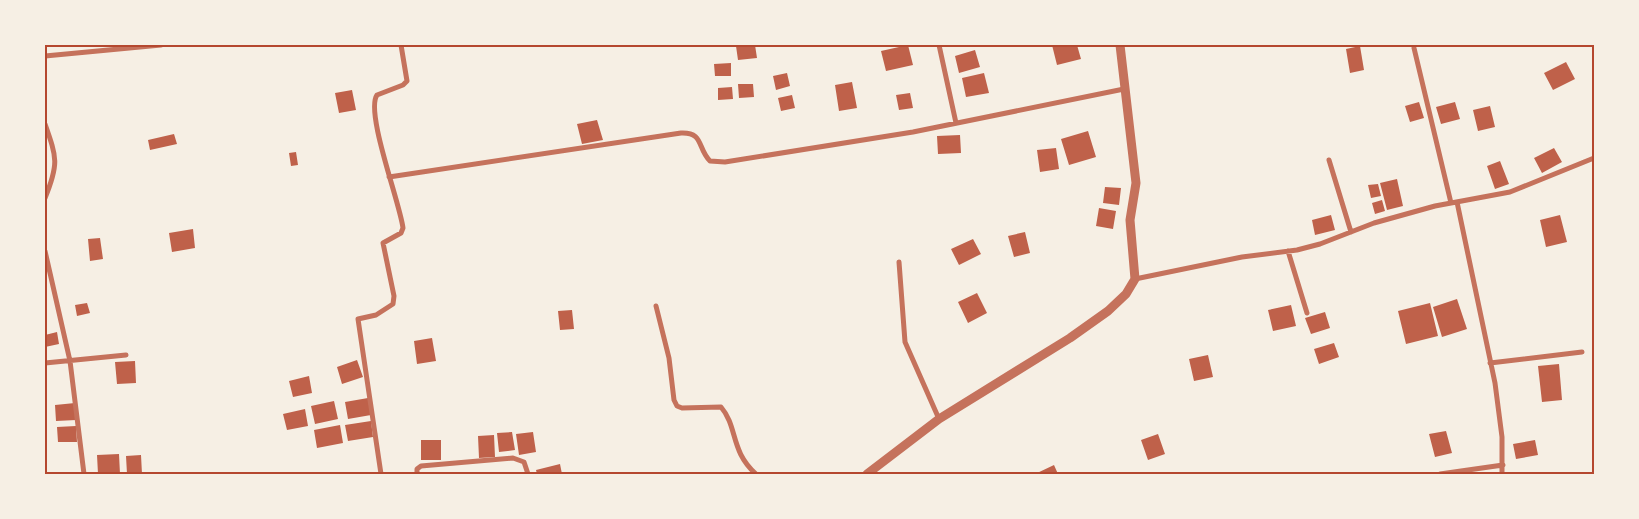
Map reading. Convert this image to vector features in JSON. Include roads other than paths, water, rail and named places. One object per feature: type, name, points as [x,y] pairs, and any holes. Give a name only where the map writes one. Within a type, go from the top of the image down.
[{"type":"street","points":[[45,56],[161,45]]},
{"type":"street","points":[[381,474],[358,319],[376,315],[393,304],[394,296],[383,243],[401,233],[403,228],[389,177],[374,100],[377,96],[403,86],[407,81],[401,45]]},
{"type":"street","points":[[939,45],[956,123]]},
{"type":"street","points":[[867,474],[939,420],[1070,338],[1108,311],[1126,294],[1135,279],[1130,220],[1136,183],[1135,160],[1124,89],[1120,45]]},
{"type":"street","points":[[1414,48],[1451,203]]},
{"type":"street","points":[[389,177],[691,133],[698,138],[710,161],[725,162],[956,123],[1124,89]]},
{"type":"street","points":[[45,124],[54,149],[56,168],[45,198]]},
{"type":"street","points":[[1135,279],[1242,257],[1288,251],[1320,244],[1374,223],[1451,203],[1510,192],[1594,158]]},
{"type":"street","points":[[1329,160],[1351,232]]},
{"type":"street","points":[[1457,202],[1490,363],[1502,436],[1502,474]]},
{"type":"street","points":[[45,251],[70,361],[84,474]]},
{"type":"street","points":[[1288,251],[1307,313]]},
{"type":"street","points":[[899,262],[905,342],[939,420]]},
{"type":"street","points":[[656,306],[669,358],[674,400],[677,406],[682,408],[721,407],[726,412],[738,452],[744,463],[756,474]]},
{"type":"street","points":[[1490,363],[1582,352]]},
{"type":"street","points":[[45,363],[126,355]]},
{"type":"street","points":[[417,474],[417,469],[421,466],[513,458],[524,462],[528,474]]},
{"type":"street","points":[[1440,474],[1503,465]]}]
